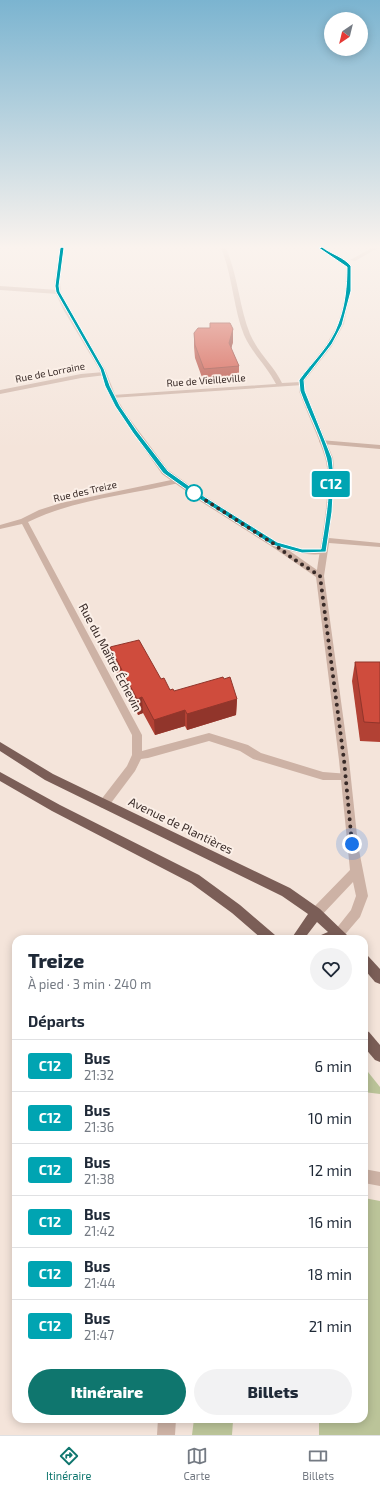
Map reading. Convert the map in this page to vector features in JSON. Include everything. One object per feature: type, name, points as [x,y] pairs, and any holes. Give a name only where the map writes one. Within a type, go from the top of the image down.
[{"type":"main road","name":"Avenue de Plantières","points":[[0,746],[49,777],[286,892],[316,913],[339,935]]},
{"type":"main road","points":[[0,776],[56,808],[195,879],[236,909],[266,935]]},
{"type":"main road","points":[[300,935],[316,913]]},
{"type":"main road","points":[[368,964],[380,978]]},
{"type":"main road","points":[[368,1042],[380,1055]]},
{"type":"street","points":[[71,315],[104,374],[113,397],[140,439],[166,472],[176,481],[274,544],[292,558],[320,576]]},
{"type":"street","points":[[242,315],[247,334],[254,350],[280,385]]},
{"type":"street","points":[[342,935],[356,913],[362,896],[356,871],[344,760],[320,576],[326,540],[331,478],[329,458],[302,391],[301,384],[302,380],[330,343],[340,325],[343,315]]},
{"type":"street","name":"Rue de Lorraine","points":[[0,392],[81,376],[104,374]]},
{"type":"street","name":"Rue de Vieilleville","points":[[113,397],[301,384]]},
{"type":"street","points":[[323,442],[380,447]]},
{"type":"street","name":"Rue des Treize","points":[[0,527],[24,521],[42,512],[64,505],[176,481]]},
{"type":"street","name":"Rue du Maître Échevin","points":[[24,521],[137,735],[137,754],[131,768],[104,804]]},
{"type":"street","points":[[326,540],[380,545]]},
{"type":"street","points":[[274,544],[302,551],[324,551]]},
{"type":"street","points":[[137,754],[148,754],[209,737],[244,748],[257,756],[323,776],[345,777]]},
{"type":"street","points":[[316,913],[356,871]]},
{"type":"street","points":[[368,1177],[380,1179]]},
{"type":"street","points":[[166,1435],[168,1423]]},
{"type":"green space","points":[[368,1072],[380,1087],[380,1094],[368,1092]]},
{"type":"green space","points":[[368,1199],[380,1201],[380,1435],[319,1435],[319,1423],[368,1423]]},
{"type":"green space","points":[[194,1423],[233,1423],[232,1435],[192,1435]]},
{"type":"building","points":[[210,323],[230,323],[233,329],[229,343],[239,366],[204,369],[195,345],[194,333],[198,328],[210,328]]},
{"type":"building","points":[[139,640],[161,679],[164,678],[170,690],[173,689],[174,691],[223,677],[224,679],[230,677],[237,699],[187,714],[185,710],[154,720],[142,697],[137,699],[110,647]]},
{"type":"building","points":[[355,662],[380,662],[380,723],[364,722]]},
{"type":"bus line","name":"C12","points":[[70,315],[102,369],[108,386],[118,406],[135,432],[170,476],[274,544],[302,551],[324,551],[329,512],[331,478],[329,458],[302,391],[301,384],[302,380],[330,343],[340,325],[343,315]]},
{"type":"route","points":[[194,493],[274,544],[292,558],[320,576],[344,760],[346,795],[352,844]]}]
